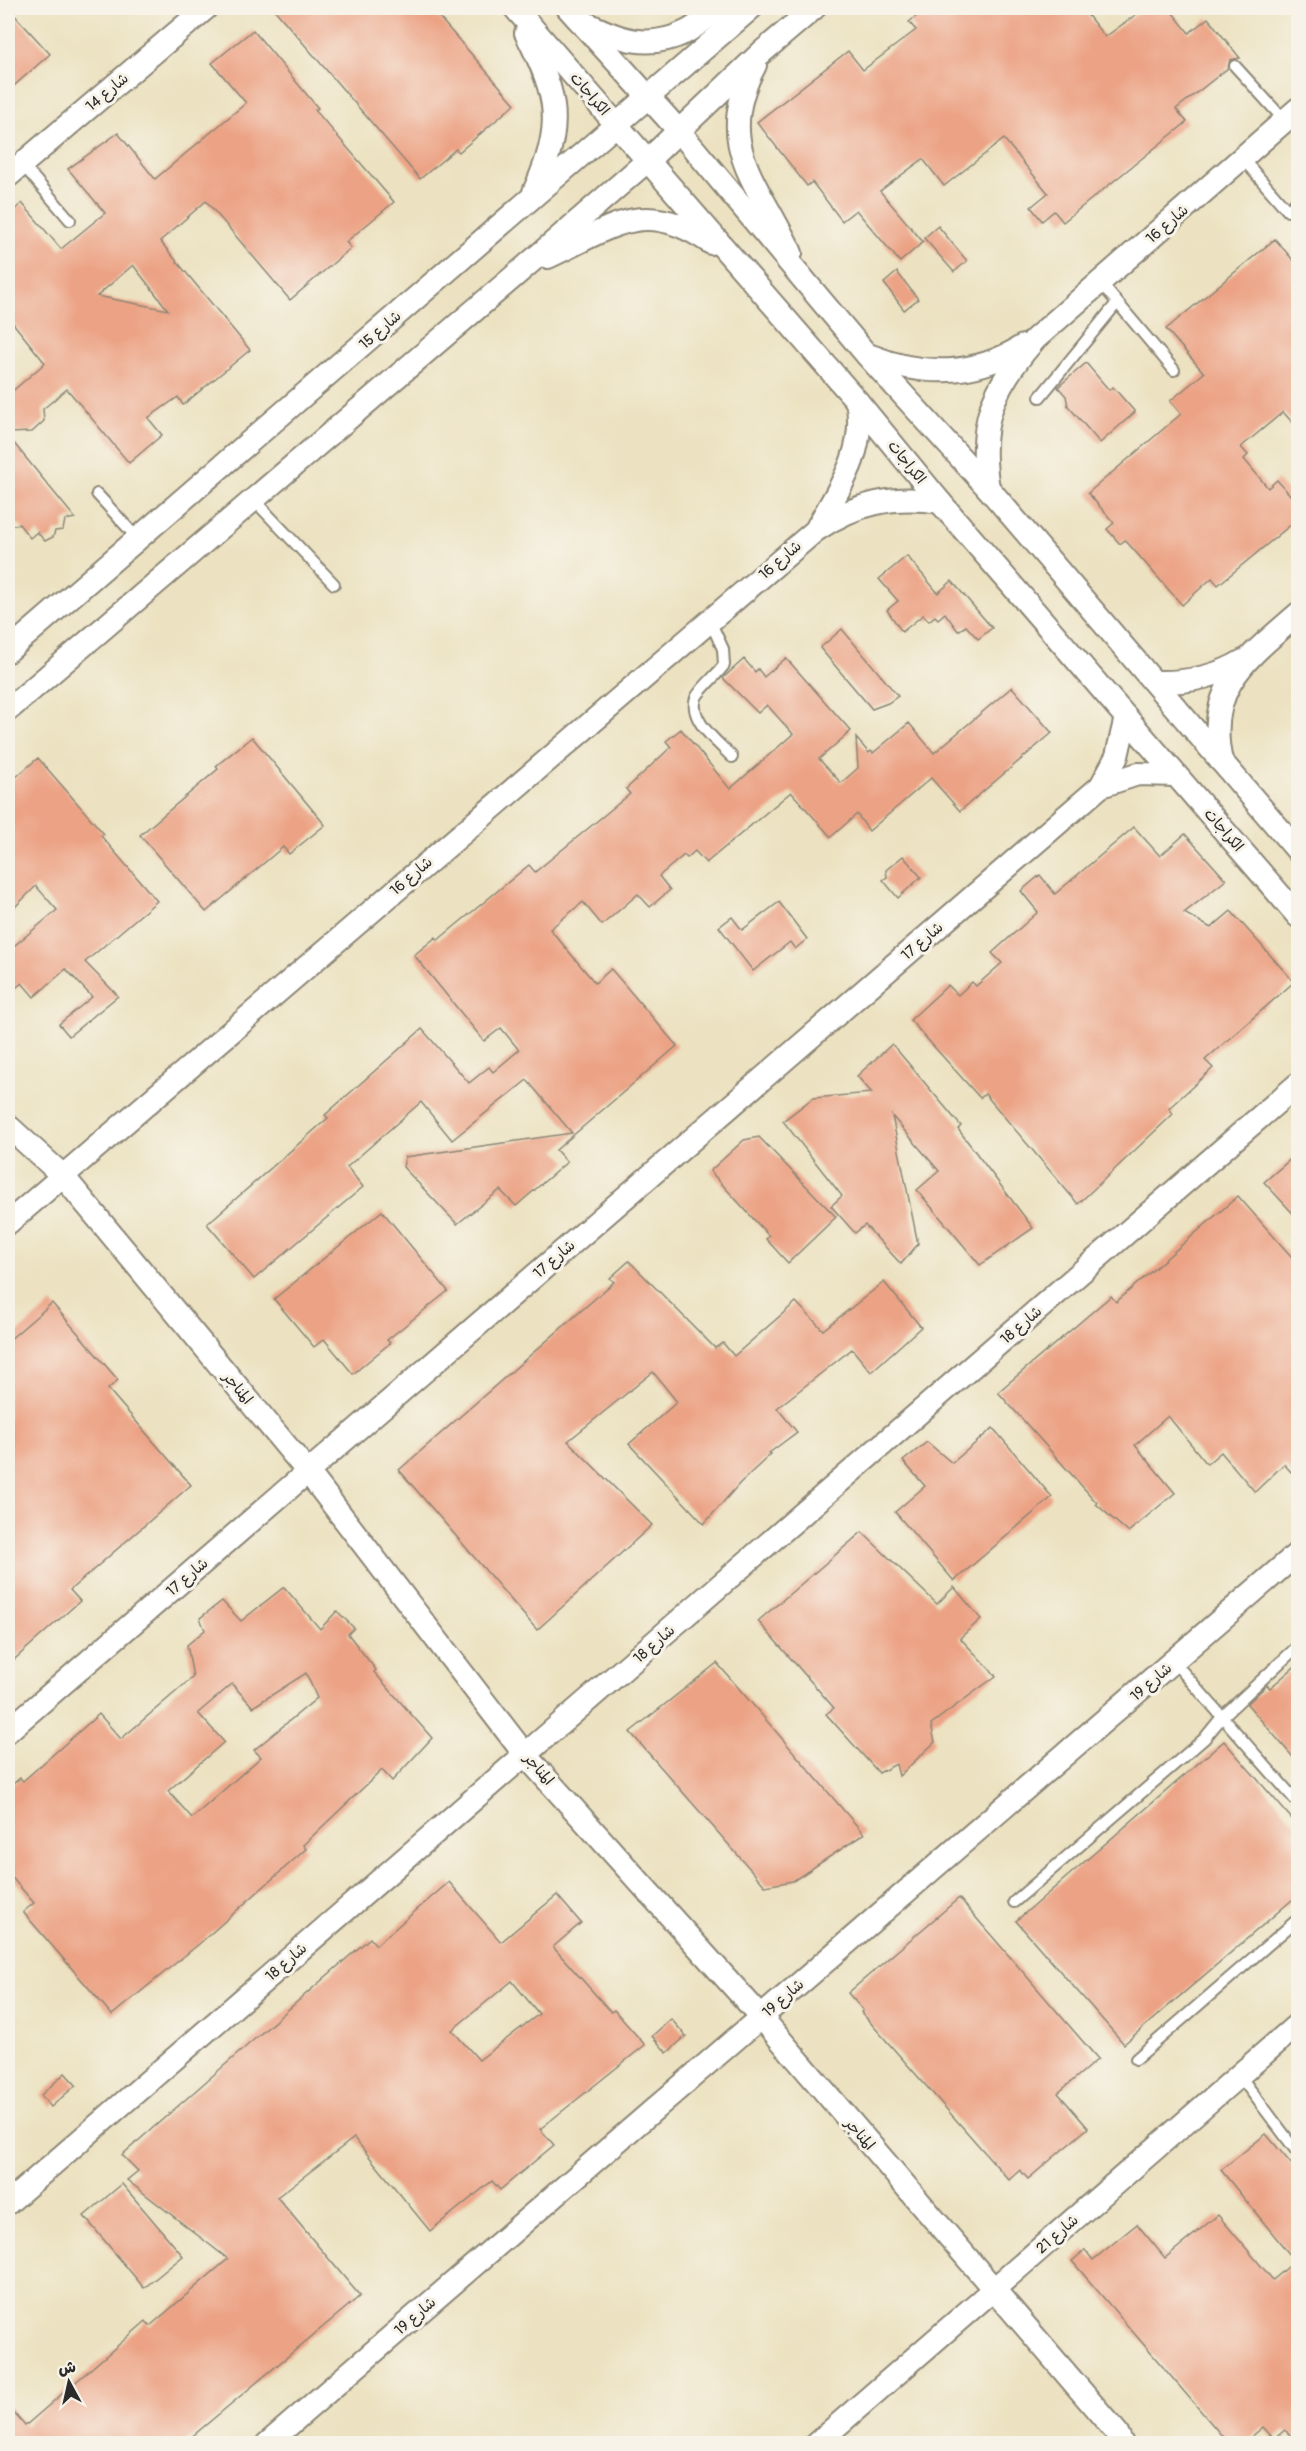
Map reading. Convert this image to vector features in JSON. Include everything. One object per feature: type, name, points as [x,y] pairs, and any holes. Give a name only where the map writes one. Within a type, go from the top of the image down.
[{"type":"street","name":"شارع 14","points":[[15,170],[206,8]]},
{"type":"street","name":"الكراجات","points":[[514,8],[857,401],[940,502],[1299,916]]},
{"type":"street","name":"الكراجات","points":[[514,8],[544,69],[551,87],[554,106],[553,139],[547,162],[530,199]]},
{"type":"street","points":[[574,14],[624,39],[645,43],[686,32],[721,8]]},
{"type":"street","name":"شارع 15","points":[[8,651],[751,8]]},
{"type":"street","points":[[8,710],[647,161],[761,53],[814,8]]},
{"type":"street","points":[[574,14],[679,131],[866,354],[988,488],[1299,851]]},
{"type":"street","points":[[761,53],[745,84],[740,101],[738,141],[748,176],[775,218],[804,281]]},
{"type":"street","name":"شارع 16","points":[[866,354],[894,365],[923,371],[953,371],[982,366],[1009,355],[1035,339],[1292,115]]},
{"type":"street","points":[[525,267],[607,228],[631,220],[651,217],[670,221],[696,232],[734,259]]},
{"type":"street","name":"شارع 16","points":[[988,488],[984,465],[984,441],[988,418],[995,396],[1006,375],[1035,339]]},
{"type":"street","name":"شارع 16","points":[[816,530],[841,487],[857,451],[861,426],[857,401]]},
{"type":"street","name":"شارع 16","points":[[8,1223],[816,530],[831,519],[866,504],[903,498],[940,502]]},
{"type":"street","points":[[1222,762],[1217,730],[1222,698],[1238,669],[1299,614]]},
{"type":"street","points":[[1154,682],[1187,682],[1204,678],[1249,657]]},
{"type":"street","name":"شارع 17","points":[[8,1731],[1101,786],[1117,756],[1126,717]]},
{"type":"street","name":"شارع 17","points":[[1101,786],[1138,774],[1175,775]]},
{"type":"street","name":"شارع 18","points":[[8,2203],[1299,1084]]},
{"type":"street","name":"المناجر","points":[[8,1126],[63,1176],[308,1472],[526,1756],[761,2018],[1088,2399],[1119,2441]]},
{"type":"street","name":"شارع 19","points":[[267,2444],[1299,1553]]},
{"type":"street","name":"شارع 21","points":[[816,2444],[1299,2024]]},
{"type":"lane","points":[[1235,66],[1292,115]]},
{"type":"lane","points":[[1242,158],[1288,211],[1299,201]]},
{"type":"lane","points":[[15,170],[70,220]]},
{"type":"lane","points":[[1100,282],[1174,370]]},
{"type":"lane","points":[[1040,397],[1117,303]]},
{"type":"lane","points":[[97,494],[138,539]]},
{"type":"lane","points":[[254,500],[333,584]]},
{"type":"lane","points":[[710,621],[723,649],[724,665],[696,697],[696,711],[701,724],[732,757]]},
{"type":"lane","points":[[1014,1902],[1204,1739],[1222,1717],[1299,1646]]},
{"type":"lane","points":[[1174,1662],[1299,1803]]},
{"type":"lane","points":[[1136,2059],[1299,1919]]},
{"type":"lane","points":[[1239,2075],[1299,2154]]},
{"type":"building","points":[[8,8],[50,54],[8,91]]},
{"type":"building","points":[[273,8],[431,8],[515,104],[459,152],[456,149],[420,179]]},
{"type":"building","points":[[927,8],[1082,8],[1105,37],[1145,8],[1169,8],[1189,33],[1208,18],[1240,58],[1230,60],[1228,68],[1176,109],[1187,122],[1063,222],[1054,211],[1042,221],[1031,207],[1048,193],[1004,139],[944,186],[923,159],[880,191],[923,242],[900,262],[856,210],[842,221],[812,182],[807,186],[757,122],[848,51],[863,70],[916,30],[909,22]]},
{"type":"building","points":[[253,30],[318,108],[315,110],[394,202],[346,242],[351,248],[290,300],[206,201],[160,241],[250,350],[183,405],[178,397],[148,418],[162,435],[129,463],[67,389],[43,409],[44,421],[32,432],[8,433],[8,395],[45,363],[8,317],[8,216],[22,203],[61,249],[105,213],[68,169],[118,133],[155,179],[246,103],[212,63]],"holes":[[[133,265],[168,310],[97,296]]]},
{"type":"building","points":[[938,226],[967,261],[954,272],[924,238]]},
{"type":"building","points":[[1275,239],[1299,267],[1299,430],[1283,412],[1241,447],[1248,455],[1244,459],[1268,488],[1277,480],[1299,505],[1299,518],[1218,585],[1212,578],[1182,605],[1125,540],[1120,544],[1107,529],[1114,523],[1088,493],[1181,414],[1170,401],[1204,373],[1166,329]]},
{"type":"building","points":[[897,272],[918,299],[904,310],[884,283]]},
{"type":"building","points":[[1086,363],[1109,390],[1113,387],[1135,412],[1100,443],[1068,406],[1066,396],[1058,387]]},
{"type":"building","points":[[8,436],[75,518],[65,520],[63,530],[55,531],[53,537],[45,541],[37,532],[30,538],[19,524],[8,526]]},
{"type":"building","points":[[907,556],[938,593],[952,581],[992,628],[978,639],[966,626],[958,631],[945,613],[938,619],[935,616],[929,621],[923,615],[902,632],[887,610],[898,601],[879,579]]},
{"type":"building","points":[[842,629],[898,696],[872,709],[820,648]]},
{"type":"building","points":[[786,658],[851,731],[819,759],[841,783],[858,768],[856,738],[869,753],[871,751],[873,753],[909,723],[934,753],[1012,687],[1052,733],[960,811],[931,778],[869,831],[857,814],[831,837],[791,792],[706,863],[695,851],[687,858],[684,855],[659,876],[670,890],[650,907],[638,894],[602,925],[583,902],[550,929],[595,983],[611,969],[677,1046],[556,1150],[567,1162],[516,1206],[500,1190],[457,1224],[403,1167],[405,1157],[572,1133],[527,1080],[452,1140],[421,1102],[347,1167],[363,1187],[254,1279],[207,1224],[328,1118],[325,1115],[422,1029],[469,1083],[489,1067],[493,1072],[519,1050],[501,1028],[484,1041],[414,955],[436,937],[438,940],[529,865],[535,872],[630,794],[626,789],[671,747],[666,741],[681,729],[730,789],[793,734],[767,705],[758,713],[723,678],[744,659],[755,672],[758,669],[764,677]]},
{"type":"building","points":[[252,737],[325,825],[289,854],[283,847],[206,912],[140,835],[218,769],[216,766]]},
{"type":"building","points":[[38,758],[104,834],[101,836],[157,901],[85,962],[118,996],[69,1036],[59,1024],[92,997],[66,969],[34,997],[22,983],[8,994],[8,951],[57,910],[36,886],[8,914],[8,784]]},
{"type":"building","points":[[1134,827],[1160,856],[1185,834],[1226,880],[1184,913],[1211,928],[1231,911],[1294,982],[1205,1060],[1213,1068],[1169,1108],[1173,1114],[1078,1204],[985,1094],[980,1098],[910,1020],[948,985],[958,995],[972,982],[976,986],[1002,963],[992,953],[1038,912],[1021,891],[1040,875],[1055,894]]},
{"type":"building","points":[[903,856],[921,877],[898,898],[883,880],[887,877],[886,870]]},
{"type":"building","points":[[779,902],[807,939],[795,949],[790,942],[753,971],[719,927],[732,917],[742,930]]},
{"type":"building","points":[[892,1044],[961,1126],[958,1129],[1033,1228],[980,1265],[917,1190],[939,1171],[892,1116],[918,1244],[901,1264],[865,1225],[855,1233],[831,1206],[842,1196],[783,1121],[813,1098],[872,1093],[857,1076]]},
{"type":"building","points":[[759,1137],[836,1217],[788,1263],[766,1239],[769,1236],[710,1171],[744,1140]]},
{"type":"building","points":[[1299,1152],[1299,1220],[1264,1182]]},
{"type":"building","points":[[1238,1196],[1299,1265],[1299,1465],[1291,1472],[1284,1464],[1255,1492],[1221,1452],[1207,1464],[1168,1416],[1135,1445],[1175,1493],[1128,1532],[1096,1504],[998,1392],[1111,1296],[1116,1302]]},
{"type":"building","points":[[382,1211],[448,1291],[387,1340],[390,1343],[353,1374],[324,1339],[314,1347],[274,1299]]},
{"type":"building","points":[[629,1261],[715,1348],[723,1343],[734,1356],[796,1302],[823,1330],[884,1282],[921,1327],[871,1372],[852,1349],[777,1408],[797,1432],[769,1453],[771,1454],[740,1483],[704,1524],[629,1444],[677,1402],[653,1372],[568,1441],[652,1525],[537,1630],[399,1470],[614,1282],[610,1278]]},
{"type":"building","points":[[52,1303],[118,1380],[108,1389],[191,1485],[70,1590],[80,1601],[8,1665],[8,1341]]},
{"type":"building","points":[[993,1428],[1052,1497],[954,1581],[895,1512],[925,1486],[903,1461],[927,1442],[952,1463]]},
{"type":"building","points":[[862,1532],[937,1604],[954,1587],[981,1619],[960,1638],[996,1676],[931,1724],[935,1742],[899,1776],[896,1764],[879,1773],[826,1714],[834,1708],[758,1621]]},
{"type":"building","points":[[284,1587],[320,1629],[337,1611],[354,1628],[348,1634],[376,1670],[374,1672],[432,1738],[392,1781],[382,1770],[303,1845],[306,1849],[199,1944],[112,2015],[23,1912],[34,1903],[8,1873],[8,1788],[20,1778],[23,1781],[99,1714],[121,1739],[193,1677],[187,1645],[205,1630],[200,1618],[222,1601],[241,1621]],"holes":[[[306,1673],[317,1698],[254,1750],[261,1757],[192,1818],[168,1791],[224,1742],[198,1713],[232,1684],[253,1707]]]},
{"type":"building","points":[[717,1663],[864,1834],[793,1881],[765,1886],[630,1732]]},
{"type":"building","points":[[1299,1663],[1299,1764],[1247,1704],[1267,1685],[1270,1688]]},
{"type":"building","points":[[1224,1741],[1299,1827],[1299,1894],[1124,2044],[1016,1921]]},
{"type":"building","points":[[449,1882],[501,1942],[557,1895],[581,1923],[553,1947],[611,2012],[614,2010],[645,2045],[540,2129],[554,2145],[500,2190],[492,2181],[430,2231],[354,2138],[277,2197],[360,2296],[183,2444],[8,2444],[8,2406],[25,2426],[146,2321],[150,2326],[228,2259],[127,2180],[138,2171],[122,2155],[370,1938],[376,1945]],"holes":[[[512,1981],[539,2014],[479,2060],[452,2030]]]},
{"type":"building","points":[[959,1898],[1098,2059],[1058,2093],[1088,2128],[1028,2179],[1020,2170],[1009,2180],[861,2012],[863,2010],[848,1993]]},
{"type":"building","points":[[671,2019],[686,2036],[667,2053],[652,2036]]},
{"type":"building","points":[[65,2073],[76,2085],[51,2107],[41,2095]]},
{"type":"building","points":[[1266,2134],[1299,2173],[1299,2444],[1285,2430],[1274,2439],[1263,2427],[1243,2444],[1229,2444],[1072,2261],[1085,2250],[1093,2260],[1137,2224],[1165,2258],[1218,2215],[1273,2280],[1295,2261],[1221,2170]]},
{"type":"building","points":[[122,2184],[183,2256],[144,2288],[84,2216]]}]
